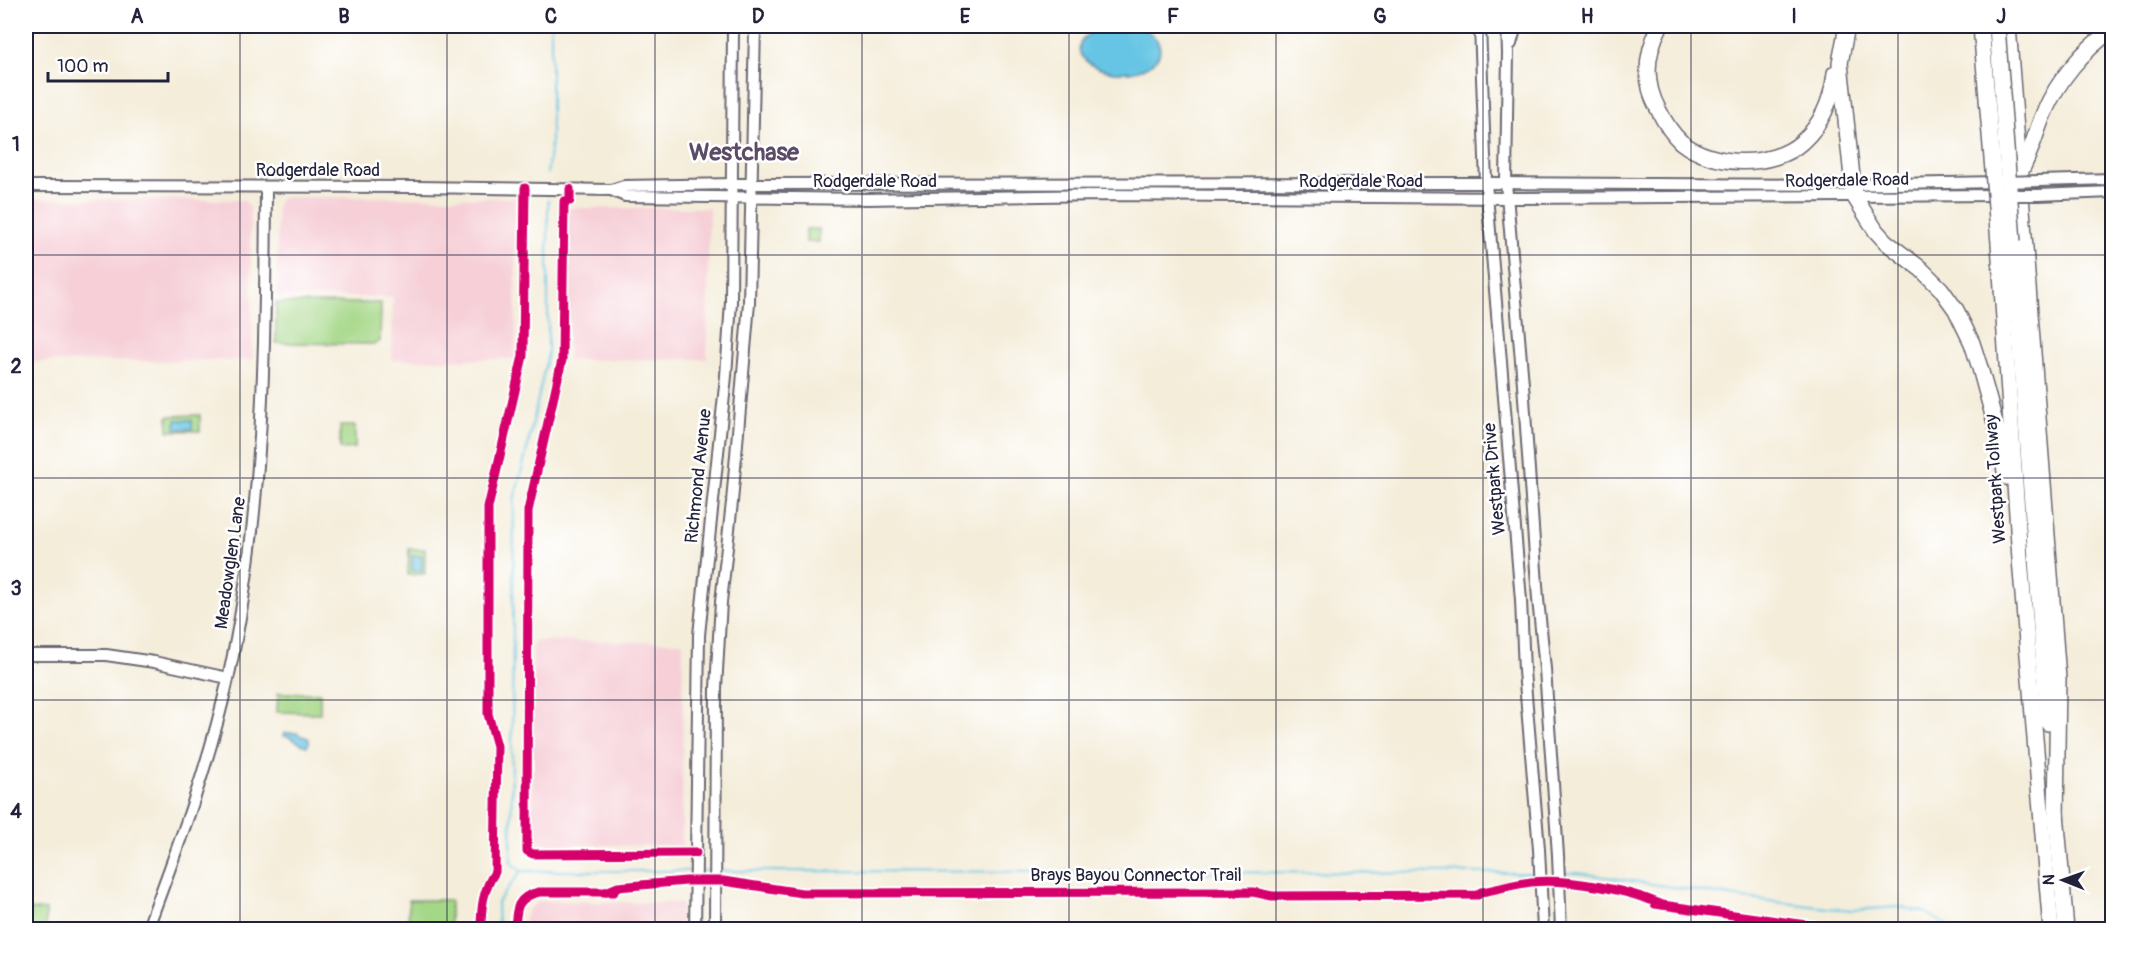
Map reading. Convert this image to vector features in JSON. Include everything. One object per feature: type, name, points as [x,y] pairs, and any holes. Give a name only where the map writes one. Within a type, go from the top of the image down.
[{"type":"highway","points":[[1660,26],[1648,56],[1647,76],[1650,94],[1667,126],[1682,142],[1704,156],[1730,162],[1764,159],[1788,152],[1801,143],[1821,119],[1833,89],[1835,69],[1840,63]]},
{"type":"highway","points":[[1847,26],[1840,63],[1852,190],[1862,212],[1881,236],[1941,289],[1964,324],[1980,368],[1999,437],[2020,559]]},
{"type":"highway","name":"Westpark Tollway","points":[[1981,26],[2006,242],[2056,820],[2059,929]]},
{"type":"highway","name":"Westpark Tollway","points":[[1997,26],[2020,559],[2059,929]]},
{"type":"highway","points":[[2008,26],[2058,679],[2056,820]]},
{"type":"highway","points":[[2019,174],[2029,157],[2045,112],[2061,82],[2088,50],[2112,30]]},
{"type":"street","name":"Richmond Avenue","points":[[695,930],[701,607],[721,423],[731,302],[733,26]]},
{"type":"street","name":"Richmond Avenue","points":[[715,930],[716,688],[721,602],[728,547],[749,303],[755,26]]},
{"type":"street","name":"Westpark Drive","points":[[1480,26],[1487,198],[1521,600],[1524,671],[1539,849],[1542,930]]},
{"type":"street","name":"Westpark Drive","points":[[1506,26],[1508,53],[1506,183],[1558,855],[1561,930]]},
{"type":"street","points":[[1508,53],[1516,26]]},
{"type":"street","name":"Rodgerdale Road","points":[[612,190],[625,196],[867,199],[1103,195],[1337,198],[1728,198],[2005,182],[2110,179]]},
{"type":"street","points":[[2056,194],[2076,188],[2097,187],[2110,179]]},
{"type":"street","points":[[1003,183],[1003,196]]},
{"type":"street","points":[[1103,183],[1103,195]]},
{"type":"street","name":"Rodgerdale Road","points":[[26,186],[612,190],[624,186],[733,184],[1506,183],[1729,185],[2005,195],[2112,192]]},
{"type":"street","points":[[867,199],[871,184]]},
{"type":"street","points":[[1226,184],[1226,197]]},
{"type":"street","points":[[1337,184],[1337,198]]},
{"type":"street","points":[[1728,198],[1729,185]]},
{"type":"street","name":"Meadowglen Lane","points":[[147,930],[202,775],[228,678],[250,555],[257,499],[266,350],[266,187]]},
{"type":"street","points":[[731,302],[749,303]]},
{"type":"street","points":[[721,423],[739,425]]},
{"type":"street","points":[[707,545],[728,547]]},
{"type":"street","points":[[26,655],[106,655],[154,662],[228,678]]},
{"type":"street","points":[[698,681],[716,688]]},
{"type":"street","points":[[696,789],[716,789]]},
{"type":"shaded area","points":[[285,197],[515,198],[516,359],[392,360],[393,297],[277,297],[277,207],[280,199]]},
{"type":"shaded area","points":[[26,199],[244,200],[250,207],[253,360],[26,362]]},
{"type":"shaded area","points":[[568,208],[709,208],[707,359],[568,360]]},
{"type":"shaded area","points":[[533,641],[683,642],[682,846],[532,844]]},
{"type":"shaded area","points":[[543,901],[681,903],[681,929],[525,929],[528,910],[536,903]]},
{"type":"green space","points":[[1686,188],[1682,192],[1617,192],[1617,189]]},
{"type":"green space","points":[[806,229],[819,229],[819,242],[806,242]]},
{"type":"green space","points":[[276,303],[381,303],[380,341],[376,344],[276,343]]},
{"type":"green space","points":[[200,415],[200,431],[168,431],[168,416]]},
{"type":"green space","points":[[340,426],[355,426],[355,448],[340,449]]},
{"type":"green space","points":[[409,549],[425,549],[425,574],[408,575]]},
{"type":"green space","points":[[278,693],[320,693],[320,713],[277,712]]},
{"type":"green space","points":[[409,900],[450,900],[450,929],[408,929]]},
{"type":"green space","points":[[30,910],[46,910],[46,929],[30,929]]},
{"type":"water","points":[[1129,25],[1152,34],[1159,45],[1158,57],[1144,68],[1128,72],[1112,72],[1087,62],[1080,53],[1080,44],[1087,35],[1104,26]]},
{"type":"water","points":[[176,420],[192,420],[192,429],[176,429]]},
{"type":"water","points":[[412,556],[422,556],[422,571],[412,571]]},
{"type":"water","points":[[284,733],[297,733],[309,739],[309,743],[307,746],[304,745],[284,736]]},
{"type":"waterway","points":[[547,175],[551,141],[551,26]]},
{"type":"waterway","points":[[548,200],[548,353],[514,500],[511,863],[521,871],[693,871]]},
{"type":"waterway","points":[[498,930],[497,903],[521,871]]},
{"type":"waterway","points":[[699,871],[711,871]]},
{"type":"waterway","points":[[720,871],[1536,873]]},
{"type":"waterway","points":[[1563,873],[1579,873],[1827,908],[1854,910],[1899,907],[1924,912],[1955,930]]},
{"type":"cycle path","points":[[481,930],[484,899],[495,872],[497,746],[488,714],[488,508],[523,356],[525,188]]},
{"type":"cycle path","points":[[570,189],[570,201],[564,201],[562,360],[528,511],[527,851],[533,854],[696,853]]},
{"type":"cycle path","name":"Brays Bayou Connector Trail","points":[[606,892],[618,887],[686,881],[723,881],[802,893],[1253,892],[1272,896],[1478,895],[1481,892],[1519,884],[1546,881],[1598,886],[1662,905]]},
{"type":"cycle path","points":[[515,930],[519,905],[531,894],[539,892],[614,892]]},
{"type":"cycle path","points":[[1655,904],[1842,930]]},
{"type":"district","name":"Westchase","points":[[744,152]]}]
